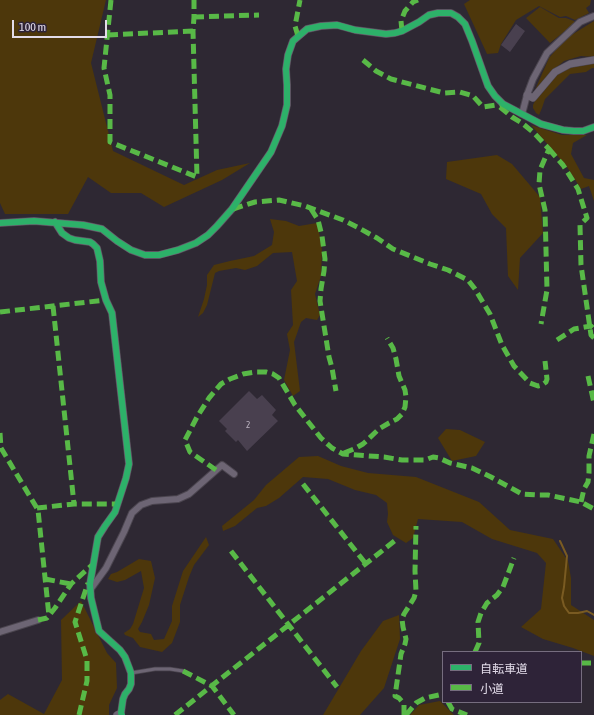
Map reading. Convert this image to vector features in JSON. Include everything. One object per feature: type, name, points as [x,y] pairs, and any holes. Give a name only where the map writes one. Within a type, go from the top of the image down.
[{"type":"street","points":[[0,223],[34,221],[55,222],[102,229],[131,250],[145,255],[159,255],[196,243],[208,235],[232,209],[270,152],[282,126],[287,105],[286,69],[288,55],[293,40],[307,30],[321,26],[337,25],[355,30],[386,34],[402,31],[429,15],[438,12],[451,12],[465,24],[488,86],[503,104],[541,124],[562,130],[584,131],[594,127]]},
{"type":"street","points":[[522,114],[533,80],[547,52],[580,22],[594,16]]},
{"type":"street","points":[[527,95],[533,98],[555,72],[570,64],[594,60]]},
{"type":"street","points":[[55,222],[62,233],[69,238],[90,242],[97,248],[100,261],[101,282],[106,300],[112,313],[129,464],[115,512],[98,537],[90,590],[99,631],[120,650],[130,667],[131,684],[123,699],[120,714]]},
{"type":"street","points":[[90,590],[106,568],[132,513],[142,505],[152,501],[178,499],[189,494],[222,465],[234,474]]},
{"type":"street","points":[[0,632],[38,620]]},
{"type":"lane","points":[[131,673],[155,669],[183,671]]},
{"type":"shaded area","points":[[0,0],[106,0],[91,63],[113,151],[184,185],[217,170],[250,163],[222,180],[164,207],[141,193],[111,193],[88,177],[68,214],[5,214],[0,203]]},
{"type":"shaded area","points":[[470,0],[591,0],[590,5],[586,8],[589,13],[575,20],[566,16],[560,17],[539,6],[516,20],[501,44],[498,53],[487,54],[464,4]]},
{"type":"shaded area","points":[[540,7],[559,18],[566,18],[574,21],[575,23],[550,43],[526,18]]},
{"type":"shaded area","points":[[594,21],[594,57],[581,56],[564,61],[551,72],[539,89],[535,90],[549,58],[565,39]]},
{"type":"shaded area","points":[[594,63],[594,68],[586,72],[570,74],[545,99],[539,115],[536,113],[533,108],[535,101],[556,75],[572,66]]},
{"type":"shaded area","points":[[531,125],[562,135],[587,135],[573,143],[571,154],[584,178],[594,180],[594,201],[589,186],[581,189],[567,167]]},
{"type":"shaded area","points":[[497,155],[512,164],[540,197],[543,233],[520,258],[518,290],[508,276],[506,228],[492,214],[481,194],[446,179],[447,162]]},
{"type":"shaded area","points":[[270,219],[286,221],[299,226],[317,223],[322,250],[321,276],[315,294],[320,315],[317,320],[306,318],[301,322],[294,342],[300,391],[293,396],[284,380],[290,350],[287,334],[293,325],[291,290],[297,281],[292,252],[273,253],[257,266],[245,270],[236,268],[215,273],[207,305],[203,313],[198,317],[207,285],[207,275],[214,265],[254,256],[272,245],[274,232]]},
{"type":"shaded area","points":[[446,429],[460,430],[485,442],[476,456],[452,461],[438,438]]},
{"type":"shaded area","points":[[318,456],[341,466],[368,473],[416,477],[479,502],[510,530],[553,539],[568,561],[571,578],[571,605],[594,620],[594,656],[543,639],[521,627],[541,609],[546,563],[537,553],[492,539],[462,522],[418,519],[413,538],[406,543],[393,535],[387,522],[387,503],[376,495],[355,490],[328,479],[303,477],[279,498],[266,506],[257,508],[235,526],[223,531],[222,526],[254,500],[266,485],[299,457]]},
{"type":"shaded area","points":[[206,537],[209,545],[194,565],[189,577],[180,605],[180,622],[172,643],[162,652],[140,647],[133,638],[125,635],[124,633],[130,629],[133,624],[144,588],[141,571],[125,580],[117,582],[108,579],[111,574],[139,559],[151,561],[155,578],[149,605],[138,629],[140,632],[151,634],[154,640],[164,639],[172,621],[172,606],[183,571]]},
{"type":"shaded area","points":[[81,601],[107,653],[116,663],[117,688],[109,705],[109,715],[0,715],[0,700],[8,694],[44,714],[62,680],[61,620]]},
{"type":"shaded area","points":[[399,615],[400,639],[384,688],[360,715],[323,715],[361,651],[383,621]]},
{"type":"shaded area","points":[[440,701],[454,715],[410,715],[419,705]]},
{"type":"building","points":[[516,24],[525,31],[510,52],[501,45]]},
{"type":"building","points":[[249,391],[257,399],[262,395],[276,410],[272,415],[278,421],[247,451],[238,440],[236,442],[225,431],[227,429],[219,421]]},
{"type":"waterway","points":[[560,541],[567,556],[562,598],[564,606],[569,613],[587,611],[594,615]]},
{"type":"marked path","points":[[111,0],[104,68],[110,95],[110,142],[197,177],[193,31],[194,0]]},
{"type":"marked path","points":[[298,36],[295,26],[300,0]]},
{"type":"marked path","points":[[402,31],[401,21],[405,11],[413,2],[418,0]]},
{"type":"marked path","points":[[194,17],[259,15]]},
{"type":"marked path","points":[[108,35],[193,31]]},
{"type":"marked path","points":[[363,60],[376,71],[391,79],[444,93],[460,92],[473,96],[483,107],[503,104]]},
{"type":"marked path","points":[[500,107],[534,133],[549,149],[540,170],[539,184],[545,210],[547,290],[541,324]]},
{"type":"marked path","points":[[549,149],[563,165],[578,189],[587,218],[580,225],[581,265],[591,335],[594,338]]},
{"type":"marked path","points":[[233,209],[255,202],[279,200],[305,206],[343,220],[377,238],[393,249],[448,270],[468,280],[475,289],[490,314],[502,345],[514,366],[530,383],[538,386],[546,382],[545,361]]},
{"type":"marked path","points":[[311,209],[318,220],[322,236],[325,259],[320,301],[336,391]]},
{"type":"marked path","points":[[0,312],[106,300]]},
{"type":"marked path","points":[[53,306],[74,504]]},
{"type":"marked path","points":[[557,340],[574,329],[591,326],[594,329]]},
{"type":"marked path","points":[[344,453],[363,444],[379,429],[397,419],[402,414],[405,407],[405,390],[399,376],[393,348],[387,338]]},
{"type":"marked path","points":[[216,470],[190,452],[185,440],[209,398],[221,384],[243,374],[266,372],[279,378],[295,405],[321,438],[332,448],[343,454],[402,460],[425,460],[433,457],[439,458],[450,463],[472,468],[522,494],[548,495],[581,502],[594,509]]},
{"type":"marked path","points":[[588,376],[594,403]]},
{"type":"marked path","points":[[0,433],[1,448],[38,510],[49,616]]},
{"type":"marked path","points":[[581,502],[584,489],[588,482],[589,456],[594,434]]},
{"type":"marked path","points":[[303,484],[366,564]]},
{"type":"marked path","points":[[37,508],[74,504],[118,504]]},
{"type":"marked path","points":[[404,715],[404,704],[395,696],[401,654],[406,639],[402,619],[414,598],[416,591],[416,526]]},
{"type":"marked path","points":[[175,715],[397,539]]},
{"type":"marked path","points":[[231,551],[337,687]]},
{"type":"marked path","points":[[475,651],[479,643],[478,622],[481,613],[487,603],[497,595],[503,587],[514,558]]},
{"type":"marked path","points":[[38,620],[47,618],[71,584],[92,565]]},
{"type":"marked path","points":[[45,579],[71,584]]},
{"type":"marked path","points":[[79,715],[87,681],[87,660],[75,622],[88,583]]},
{"type":"marked path","points":[[582,663],[594,663]]},
{"type":"marked path","points":[[183,671],[212,686],[234,715]]},
{"type":"marked path","points":[[406,715],[416,703],[425,698],[442,694]]},
{"type":"marked path","points":[[449,703],[452,709],[467,715]]},
{"type":"cycle path","points":[[0,223],[34,221],[83,225],[102,229],[131,250],[145,255],[159,255],[196,243],[208,235],[232,209],[271,152],[282,126],[287,105],[286,69],[288,55],[293,41],[307,29],[321,26],[337,25],[355,30],[386,34],[402,31],[429,15],[451,13],[465,24],[488,86],[503,104],[541,124],[563,130],[583,131],[594,127]]},
{"type":"cycle path","points":[[55,222],[62,233],[69,238],[90,242],[97,248],[100,261],[101,282],[106,300],[112,313],[129,464],[115,512],[98,537],[90,584],[91,598],[99,631],[120,650],[125,657],[131,673],[131,684],[123,699],[122,715]]}]
